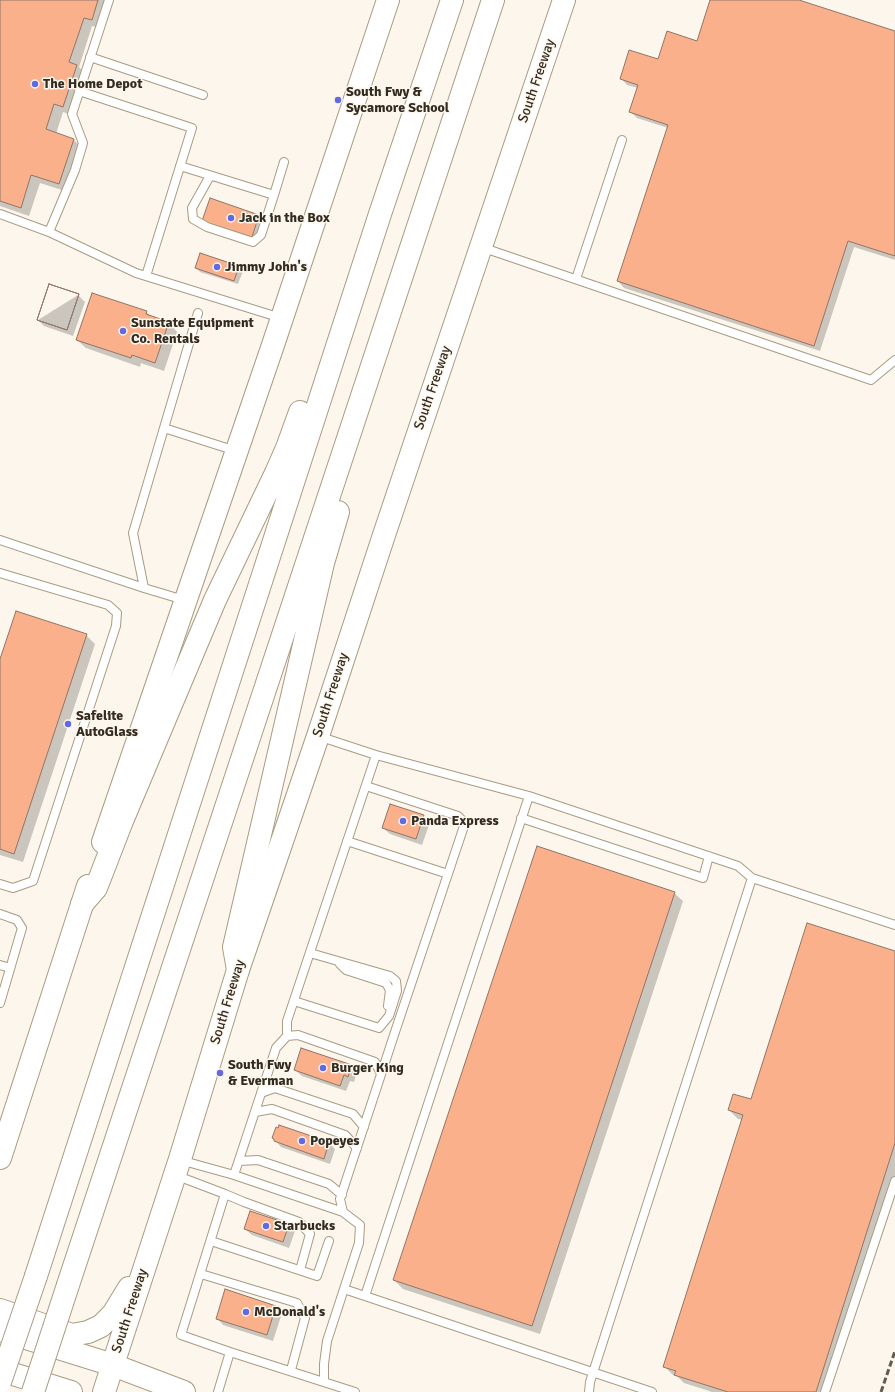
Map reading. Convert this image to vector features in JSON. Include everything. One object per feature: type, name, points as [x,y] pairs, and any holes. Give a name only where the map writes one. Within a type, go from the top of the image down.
[{"type":"main road","points":[[0,1158],[82,904],[237,451],[388,0]]},
{"type":"main road","points":[[0,1382],[36,1276],[380,214],[452,0]]},
{"type":"main road","points":[[33,1392],[493,0]]},
{"type":"main road","name":"South Freeway","points":[[104,1392],[177,1167],[238,970],[318,736],[564,0]]},
{"type":"main road","points":[[82,904],[96,888],[122,821],[215,600],[287,448],[361,237],[380,214]]},
{"type":"main road","points":[[238,970],[234,947],[323,563],[368,407],[372,364]]},
{"type":"main road","points":[[0,1310],[72,1335],[88,1332],[101,1326],[113,1314],[147,1260]]},
{"type":"main road","points":[[0,1330],[113,1365],[184,1392]]},
{"type":"main road","points":[[0,1370],[71,1392]]},
{"type":"lane","points":[[49,232],[75,170],[83,143],[72,114],[109,0]]},
{"type":"lane","points":[[90,58],[203,94]]},
{"type":"lane","points":[[79,91],[192,128],[146,276]]},
{"type":"lane","points":[[576,279],[622,140]]},
{"type":"lane","points":[[210,176],[192,208],[193,219],[206,227],[253,242],[261,235],[284,162]]},
{"type":"lane","points":[[180,166],[274,195]]},
{"type":"lane","points":[[0,214],[49,232],[136,273],[282,318]]},
{"type":"lane","points":[[481,247],[871,380],[895,360]]},
{"type":"lane","points":[[144,588],[133,533],[198,313]]},
{"type":"lane","points":[[164,428],[237,451]]},
{"type":"lane","points":[[0,540],[186,601]]},
{"type":"lane","points":[[0,573],[108,605],[117,614],[116,626],[32,881],[14,888],[0,884]]},
{"type":"lane","points":[[318,736],[376,756],[529,796],[738,866],[752,878],[895,925]]},
{"type":"lane","points":[[287,1036],[287,1021],[376,756]]},
{"type":"lane","points":[[343,1212],[340,1199],[464,826],[463,821],[458,816],[366,786]]},
{"type":"lane","points":[[366,1296],[529,796]]},
{"type":"lane","points":[[521,818],[703,878],[709,856]]},
{"type":"lane","points":[[347,841],[448,874]]},
{"type":"lane","points":[[589,1392],[593,1373],[752,878]]},
{"type":"lane","points":[[0,914],[17,920],[22,928],[10,968],[3,983],[0,1003]]},
{"type":"lane","points":[[310,953],[390,976],[396,981],[397,991],[389,1016],[379,1028]]},
{"type":"lane","points":[[0,965],[10,968]]},
{"type":"lane","points":[[294,1002],[395,1032]]},
{"type":"lane","points":[[234,1175],[276,1048],[287,1036],[298,1035],[375,1062],[381,1074]]},
{"type":"lane","points":[[261,1093],[275,1088],[353,1114],[364,1127]]},
{"type":"lane","points":[[255,1112],[272,1110],[345,1135],[357,1148]]},
{"type":"lane","points":[[239,1161],[258,1160],[329,1184],[342,1195]]},
{"type":"lane","points":[[177,1167],[234,1175],[343,1212],[360,1225],[359,1244],[327,1341],[324,1364],[324,1382]]},
{"type":"lane","points":[[177,1167],[225,1194],[299,1222],[310,1234],[300,1270]]},
{"type":"lane","points":[[825,1392],[895,1181]]},
{"type":"lane","points":[[225,1194],[182,1335],[355,1392]]},
{"type":"lane","points":[[211,1241],[317,1276],[329,1241]]},
{"type":"lane","points":[[201,1274],[297,1303],[305,1318],[292,1370]]},
{"type":"lane","points":[[344,1289],[652,1392]]},
{"type":"lane","points":[[218,1392],[230,1352]]},
{"type":"building","name":"The Home Depot","points":[[0,0],[98,0],[92,20],[84,18],[69,62],[77,65],[63,107],[54,104],[46,129],[74,139],[59,184],[31,175],[21,208],[0,201]]},
{"type":"building","points":[[710,0],[799,0],[895,31],[895,256],[848,241],[814,346],[617,281],[668,125],[629,112],[638,85],[620,79],[629,50],[658,59],[667,31],[697,41]]},
{"type":"building","name":"Jack in the Box","points":[[210,198],[259,215],[252,237],[233,231],[232,234],[225,229],[202,221]]},
{"type":"building","name":"Jimmy John's","points":[[200,253],[239,266],[234,281],[195,268]]},
{"type":"building","points":[[49,284],[79,294],[67,330],[37,320]]},
{"type":"building","points":[[49,284],[79,294],[67,330],[37,320]]},
{"type":"building","name":"Sunstate Equipment Co. Rentals","points":[[92,293],[147,311],[146,314],[169,322],[155,363],[132,355],[131,358],[76,340]]},
{"type":"building","points":[[16,611],[87,634],[14,854],[0,849],[0,659]]},
{"type":"building","name":"Panda Express","points":[[390,804],[424,815],[416,839],[382,828]]},
{"type":"building","points":[[537,846],[675,892],[532,1326],[393,1280]]},
{"type":"building","points":[[807,923],[895,951],[895,1143],[816,1392],[728,1392],[674,1375],[676,1371],[663,1367],[743,1115],[728,1110],[733,1094],[751,1099]]},
{"type":"building","name":"Burger King","points":[[301,1048],[352,1065],[348,1077],[344,1075],[340,1086],[294,1070]]},
{"type":"building","name":"Popeyes","points":[[279,1125],[329,1142],[324,1159],[274,1141],[272,1138],[276,1127],[278,1128]]},
{"type":"building","name":"Starbucks","points":[[250,1211],[289,1224],[283,1242],[244,1229]]},
{"type":"building","name":"McDonald's","points":[[225,1289],[276,1306],[267,1335],[216,1319]]},
{"type":"railway","points":[[881,1392],[895,1351]]},
{"type":"place","name":"The Home Depot","points":[[35,84]]},
{"type":"place","name":"South Fwy & Sycamore School","points":[[338,100]]},
{"type":"place","name":"Jack in the Box","points":[[231,218]]},
{"type":"place","name":"Jimmy John's","points":[[217,267]]},
{"type":"place","name":"Sunstate Equipment Co. Rentals","points":[[123,331]]},
{"type":"place","name":"Safelite AutoGlass","points":[[68,724]]},
{"type":"place","name":"Panda Express","points":[[403,821]]},
{"type":"place","name":"Burger King","points":[[323,1068]]},
{"type":"place","name":"South Fwy & Everman","points":[[220,1073]]},
{"type":"place","name":"Popeyes","points":[[302,1141]]},
{"type":"place","name":"Starbucks","points":[[266,1226]]},
{"type":"place","name":"McDonald's","points":[[246,1312]]}]
